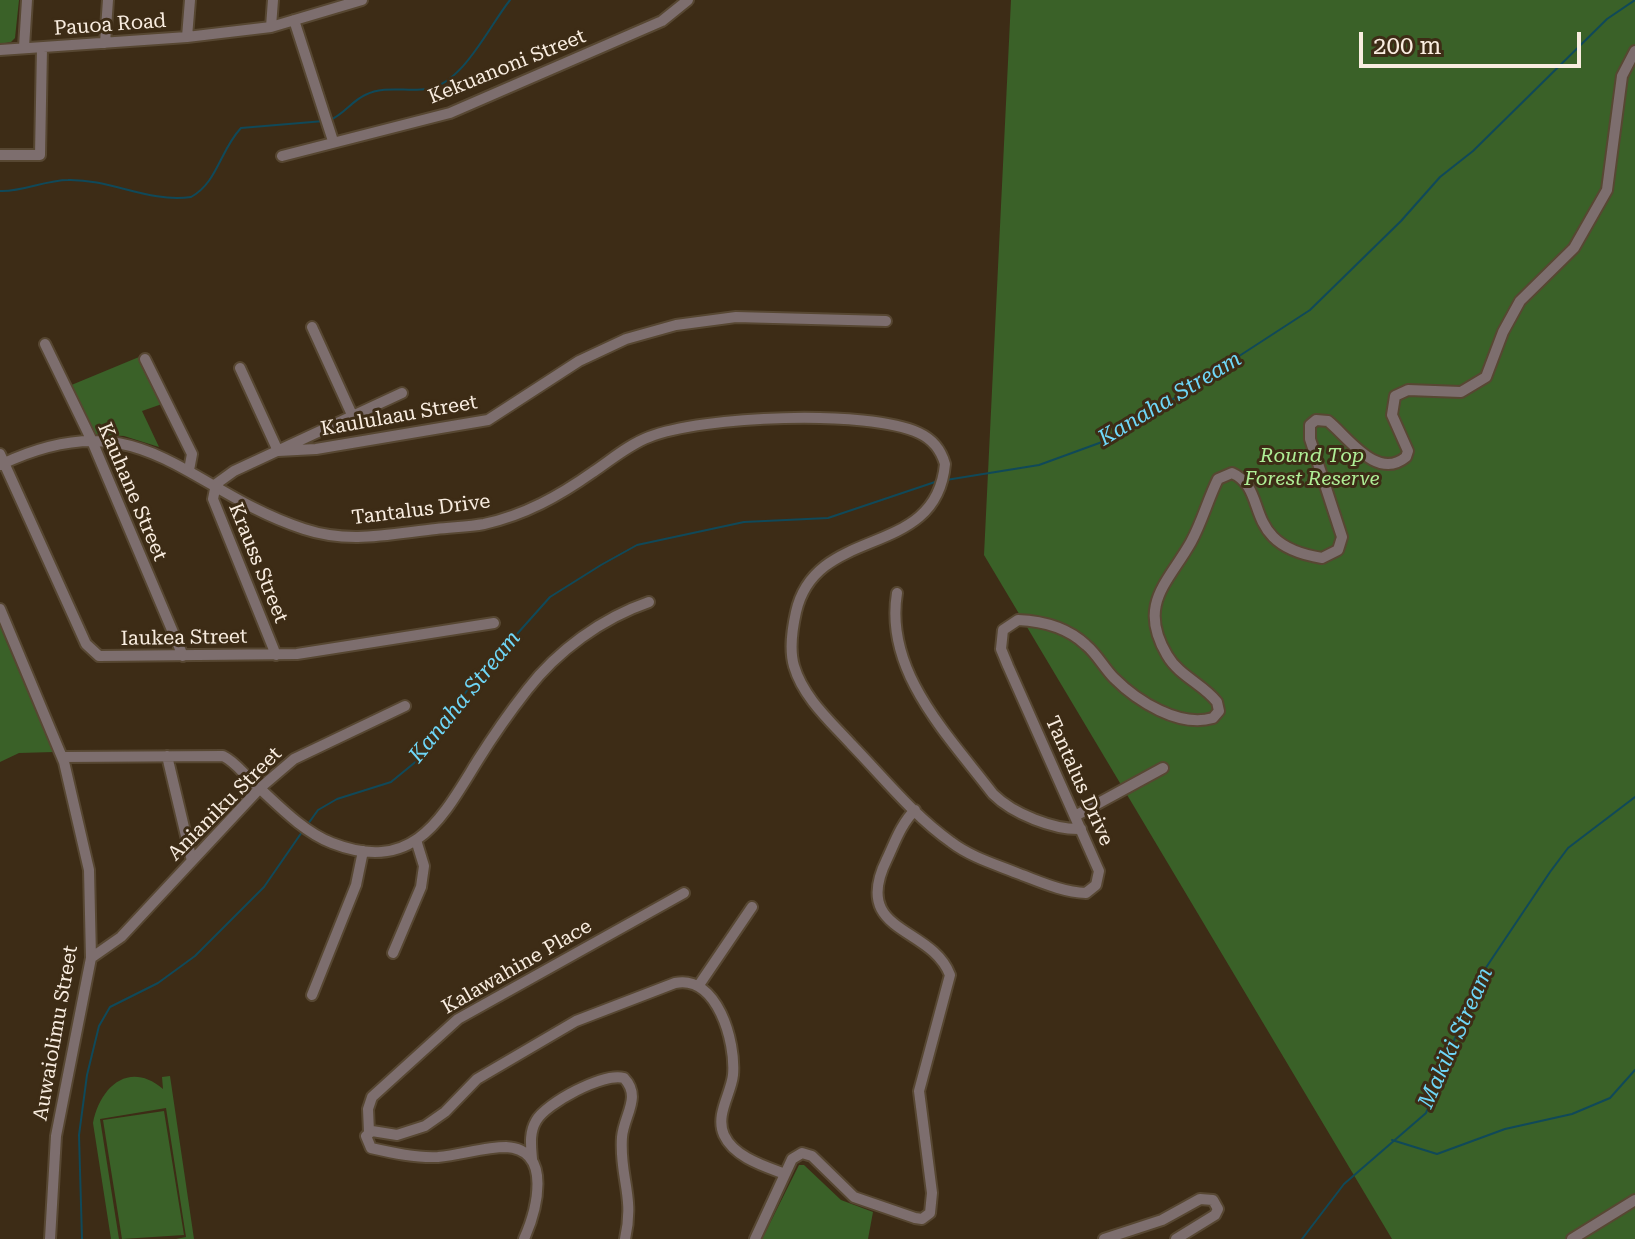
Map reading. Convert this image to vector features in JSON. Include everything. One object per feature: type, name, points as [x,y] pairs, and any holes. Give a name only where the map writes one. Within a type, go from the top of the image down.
[{"type":"street","points":[[24,47],[27,0]]},
{"type":"street","points":[[105,43],[108,0]]},
{"type":"street","points":[[187,37],[190,0]]},
{"type":"street","points":[[271,27],[273,0]]},
{"type":"street","name":"Pauoa Road","points":[[0,50],[187,37],[271,27],[294,20],[320,6],[362,0]]},
{"type":"street","name":"Kekuanoni Street","points":[[282,156],[450,113],[662,21],[688,0]]},
{"type":"street","points":[[294,20],[333,141]]},
{"type":"street","points":[[0,155],[40,155],[42,48]]},
{"type":"street","name":"Tantalus Drive","points":[[1,460],[45,446],[92,441],[142,449],[305,530],[374,538],[482,524],[523,512],[571,487],[640,441],[690,426],[751,421],[865,422],[918,432],[937,448],[945,464],[936,502],[920,519],[850,550],[815,575],[797,609],[791,649],[801,684],[824,714],[915,810],[952,843],[1047,885],[1086,893],[1096,885],[1099,871],[1001,649],[1006,627],[1014,621],[1029,620],[1061,629],[1086,644],[1113,677],[1144,702],[1182,717],[1213,718],[1219,711],[1217,702],[1168,657],[1157,630],[1155,611],[1160,588],[1191,542],[1218,479],[1232,473],[1244,480],[1262,524],[1281,546],[1322,558],[1338,550],[1342,537],[1310,439],[1310,425],[1316,420],[1328,421],[1363,455],[1382,463],[1397,462],[1406,457],[1408,451],[1391,412],[1397,393],[1408,390],[1461,392],[1486,377],[1503,332],[1520,301],[1574,248],[1607,190],[1622,76],[1635,51]]},
{"type":"street","name":"Kaululaau Street","points":[[278,451],[316,449],[488,420],[579,361],[626,339],[676,325],[736,317],[886,321]]},
{"type":"street","points":[[312,327],[353,417]]},
{"type":"street","name":"Kauhane Street","points":[[45,344],[92,441],[183,656]]},
{"type":"street","points":[[145,359],[192,454],[189,470]]},
{"type":"street","points":[[240,368],[278,451]]},
{"type":"street","points":[[216,484],[402,393]]},
{"type":"street","name":"Iaukea Street","points":[[1,460],[90,650],[103,657],[276,655],[494,623]]},
{"type":"street","name":"Krauss Street","points":[[216,484],[213,499],[276,655]]},
{"type":"street","points":[[897,593],[894,621],[913,688],[922,701],[1004,805],[1067,829],[1081,829]]},
{"type":"street","points":[[62,757],[223,756],[313,834],[340,846],[363,851],[388,849],[416,840],[446,815],[493,737],[539,675],[592,632],[649,602]]},
{"type":"street","name":"Auwaiolimu Street","points":[[0,609],[62,757],[89,870],[91,958],[56,1136],[50,1239]]},
{"type":"street","name":"Anianiku Street","points":[[91,958],[121,937],[260,788],[294,759],[405,706]]},
{"type":"street","points":[[167,756],[192,861]]},
{"type":"street","points":[[1054,823],[1163,768]]},
{"type":"street","points":[[755,1239],[792,1159],[806,1154],[854,1197],[915,1218],[922,1219],[930,1213],[932,1193],[919,1091],[950,975],[934,954],[888,916],[875,893],[878,878],[901,828],[915,810]]},
{"type":"street","points":[[393,953],[421,887],[424,866],[416,840]]},
{"type":"street","points":[[312,995],[356,885],[363,851]]},
{"type":"street","name":"Kalawahine Place","points":[[369,1132],[368,1109],[372,1097],[458,1019],[684,893]]},
{"type":"street","points":[[699,985],[752,907]]},
{"type":"street","points":[[532,1159],[519,1149],[507,1147],[414,1156],[371,1148],[365,1142],[369,1132],[397,1135],[425,1126],[445,1112],[477,1079],[591,1013],[675,983],[699,985],[712,1000],[733,1053],[733,1074],[722,1114],[724,1135],[743,1155],[785,1174]]},
{"type":"street","points":[[524,1239],[534,1208],[538,1181],[532,1159],[533,1128],[546,1110],[601,1077],[624,1078],[631,1086],[634,1098],[622,1137],[632,1212],[625,1239]]},
{"type":"street","points":[[1104,1239],[1162,1220],[1200,1199],[1213,1200],[1218,1209],[1215,1215],[1176,1239]]},
{"type":"street","points":[[1572,1239],[1635,1200]]},
{"type":"green space","points":[[0,0],[19,0],[15,38],[0,44]]},
{"type":"green space","name":"Round Top Forest Reserve","points":[[1011,0],[1635,0],[1635,1239],[1392,1239],[984,555]]},
{"type":"green space","points":[[139,357],[162,404],[142,411],[159,447],[124,436],[93,434],[69,386]]},
{"type":"green space","points":[[0,625],[54,752],[19,753],[0,762]]},
{"type":"green space","points":[[170,1076],[194,1239],[176,1239],[186,1237],[166,1108],[100,1119],[119,1239],[111,1239],[93,1123],[97,1110],[102,1098],[118,1082],[139,1077],[163,1089],[162,1077]]},
{"type":"green space","points":[[164,1111],[184,1235],[122,1239],[103,1120]]},
{"type":"green space","points":[[799,1165],[804,1165],[841,1200],[873,1212],[868,1239],[762,1239]]},
{"type":"waterway","points":[[330,120],[373,92],[419,90],[440,85],[464,65],[510,0]]},
{"type":"waterway","name":"Kanaha Stream","points":[[946,480],[1039,465],[1113,438],[1310,310],[1401,221],[1440,177],[1473,151],[1607,19],[1635,0]]},
{"type":"waterway","points":[[0,191],[68,180],[99,183],[160,197],[191,197],[207,183],[241,128],[324,121]]},
{"type":"waterway","name":"Kanaha Stream","points":[[308,824],[318,810],[337,799],[391,782],[424,755],[468,689],[550,597],[637,545],[744,522],[828,518],[935,482]]},
{"type":"waterway","name":"Makiki Stream","points":[[1302,1239],[1344,1184],[1426,1113],[1477,981],[1568,848],[1635,797]]},
{"type":"waterway","name":"Kanaha Stream","points":[[82,1239],[79,1135],[87,1075],[99,1026],[110,1007],[158,983],[195,956],[264,887],[302,832]]},
{"type":"waterway","points":[[1392,1140],[1437,1154],[1505,1129],[1572,1114],[1610,1098],[1635,1070]]}]
